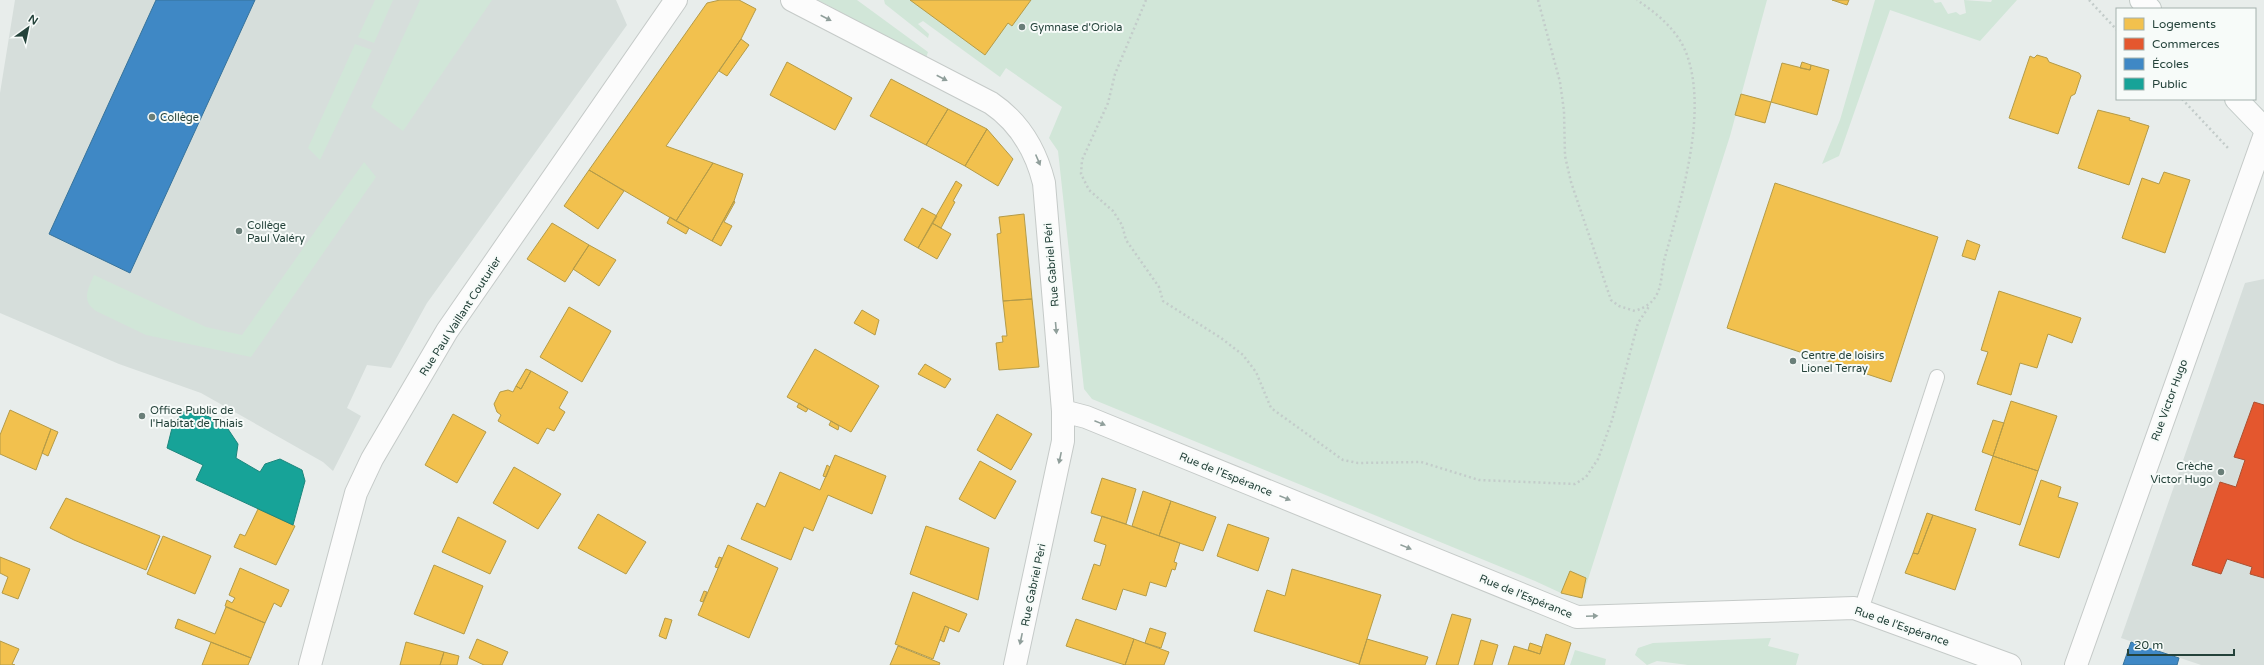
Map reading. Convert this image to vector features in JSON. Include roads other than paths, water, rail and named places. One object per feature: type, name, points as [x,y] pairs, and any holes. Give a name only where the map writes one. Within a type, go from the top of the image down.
[{"type":"street","name":"Rue Paul Vaillant Couturier","points":[[310,665],[356,493],[383,439],[447,331],[676,0]]},
{"type":"street","name":"Rue Gabriel Péri","points":[[792,0],[991,103],[1011,119],[1038,160],[1044,183],[1063,411],[1061,453],[1015,665]]},
{"type":"street","points":[[2141,0],[2149,8]]},
{"type":"street","points":[[2237,100],[2264,128]]},
{"type":"street","name":"Rue Victor Hugo","points":[[2076,665],[2264,136]]},
{"type":"street","name":"Rue de l'Espérance","points":[[1063,411],[1086,417],[1577,617],[1854,608],[2010,665]]},
{"type":"lane","points":[[1861,610],[1937,377]]},
{"type":"place","name":"Gymnase d'Oriola","points":[[1022,27]]},
{"type":"place","name":"Collège","points":[[152,117]]},
{"type":"place","name":"Collège Paul Valéry","points":[[239,231]]},
{"type":"place","name":"Centre de loisirs Lionel Terray","points":[[1793,361]]},
{"type":"place","name":"Office Public de l'Habitat de Thiais","points":[[142,416]]},
{"type":"place","name":"Crèche Victor Hugo","points":[[2221,472]]}]
